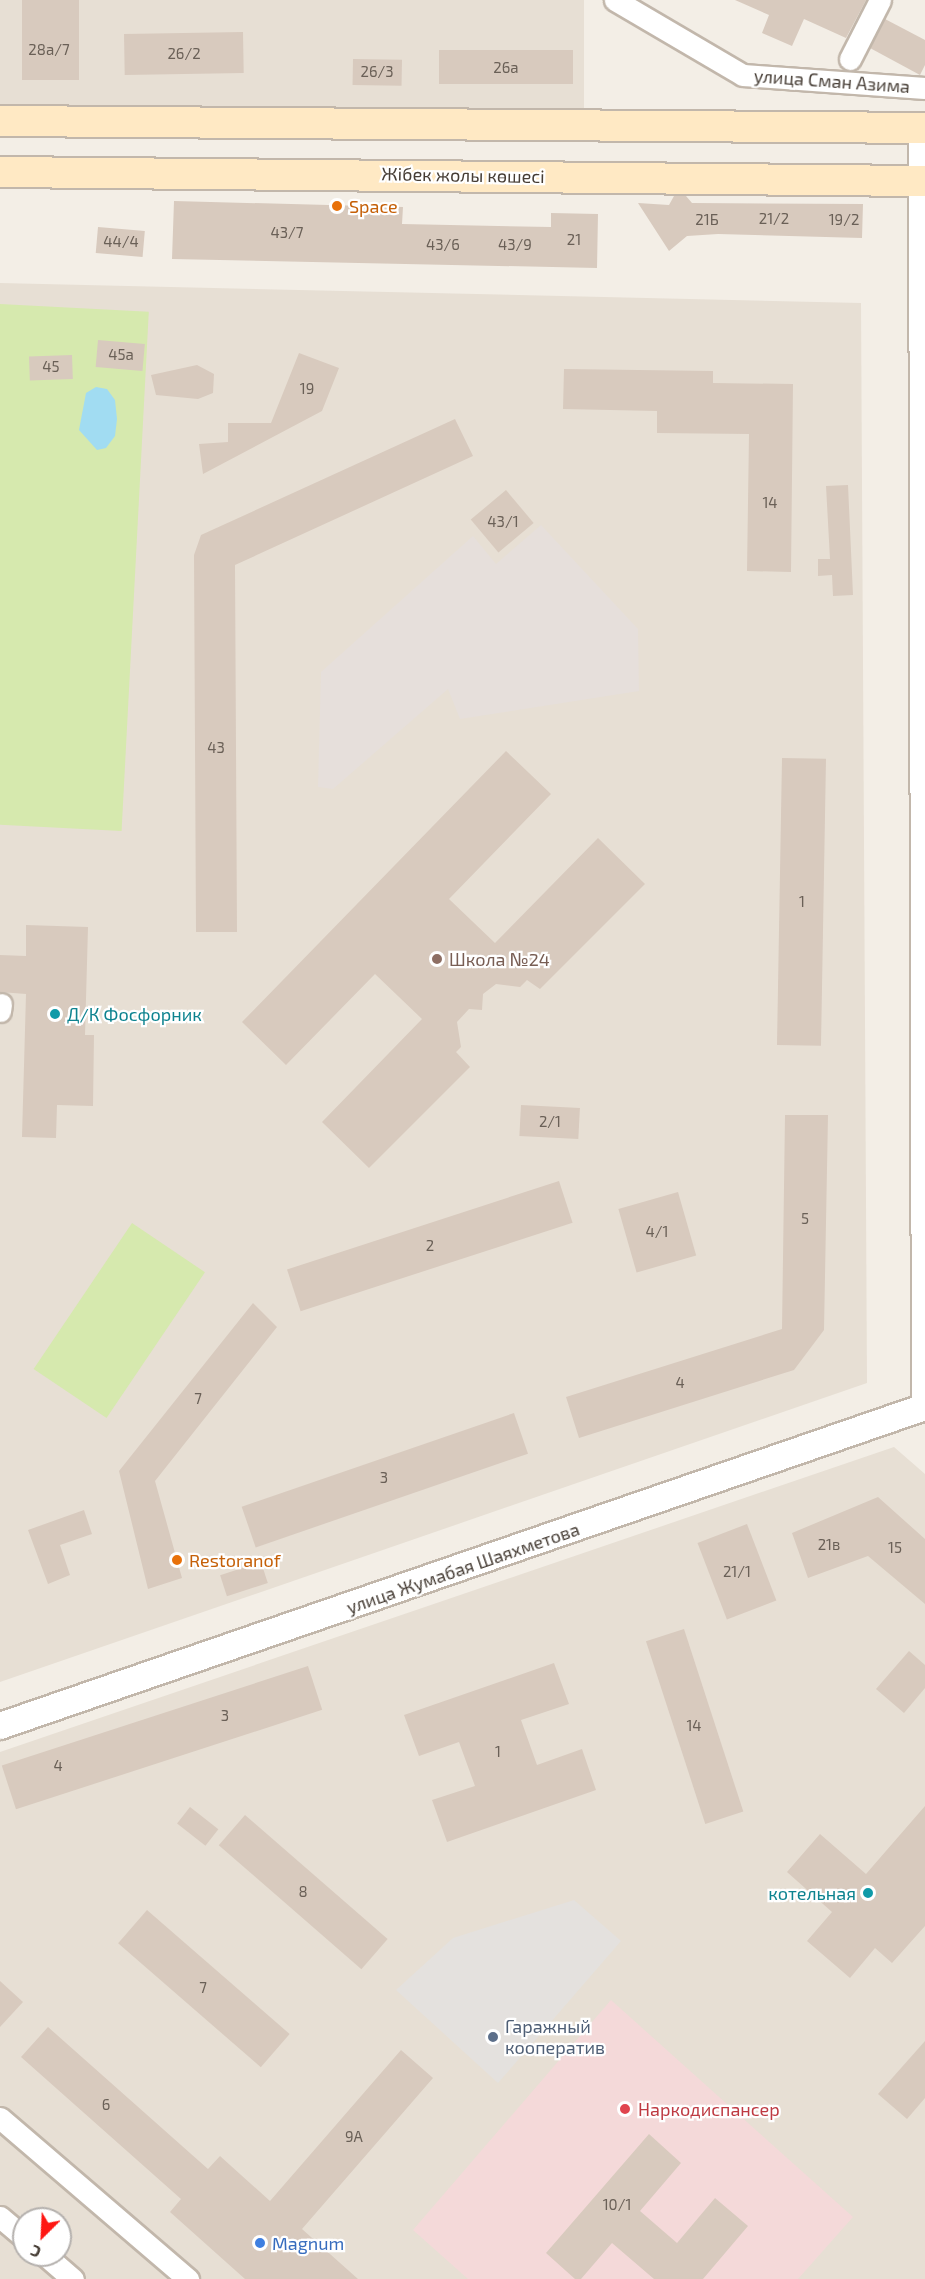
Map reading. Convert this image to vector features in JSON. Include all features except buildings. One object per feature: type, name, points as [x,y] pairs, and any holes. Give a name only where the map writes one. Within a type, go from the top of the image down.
[{"type":"main road","points":[[0,121],[923,128]]},
{"type":"main road","name":"Жібек жолы көшесі","points":[[0,172],[924,181]]},
{"type":"street","name":"улица Сман Азима","points":[[615,0],[743,75],[925,88]]},
{"type":"street","points":[[850,59],[880,0]]},
{"type":"street","points":[[923,128],[925,1408]]},
{"type":"street","points":[[0,1011],[1,1004]]},
{"type":"street","name":"улица Жумабая Шаяхметова","points":[[0,1726],[925,1408]]},
{"type":"street","points":[[0,2118],[188,2279]]},
{"type":"street","points":[[0,2217],[12,2227]]},
{"type":"street","points":[[59,2267],[73,2279]]},
{"type":"shaded area","points":[[0,0],[584,0],[584,114],[0,114]]},
{"type":"shaded area","points":[[0,283],[861,303],[867,1383],[0,1682]]},
{"type":"shaded area","points":[[541,525],[638,629],[639,691],[460,719],[448,689],[333,789],[318,787],[321,672],[473,536],[496,564]]},
{"type":"shaded area","points":[[894,1447],[925,1474],[925,2279],[0,2279],[0,1752]]},
{"type":"shaded area","name":"Гаражный кооператив","points":[[574,1900],[621,1941],[498,2083],[396,1990],[453,1938]]},
{"type":"shaded area","name":"Наркодиспансер","points":[[611,2000],[853,2217],[798,2279],[468,2279],[413,2230]]},
{"type":"green space","points":[[0,304],[149,312],[122,831],[0,825]]},
{"type":"green space","points":[[132,1223],[205,1272],[107,1418],[34,1369]]},
{"type":"water","points":[[96,387],[107,389],[115,400],[117,419],[115,436],[106,448],[97,450],[79,430],[86,393]]},
{"type":"place","name":"Space","points":[[337,206]]},
{"type":"place","name":"Школа №24","points":[[437,959]]},
{"type":"place","name":"Д/К Фосфорник","points":[[55,1014]]},
{"type":"place","name":"Restoranof","points":[[177,1560]]},
{"type":"place","name":"котельная","points":[[868,1893]]},
{"type":"place","name":"Гаражный кооператив","points":[[493,2037]]},
{"type":"place","name":"Наркодиспансер","points":[[625,2109]]},
{"type":"place","name":"Magnum","points":[[260,2243]]}]
